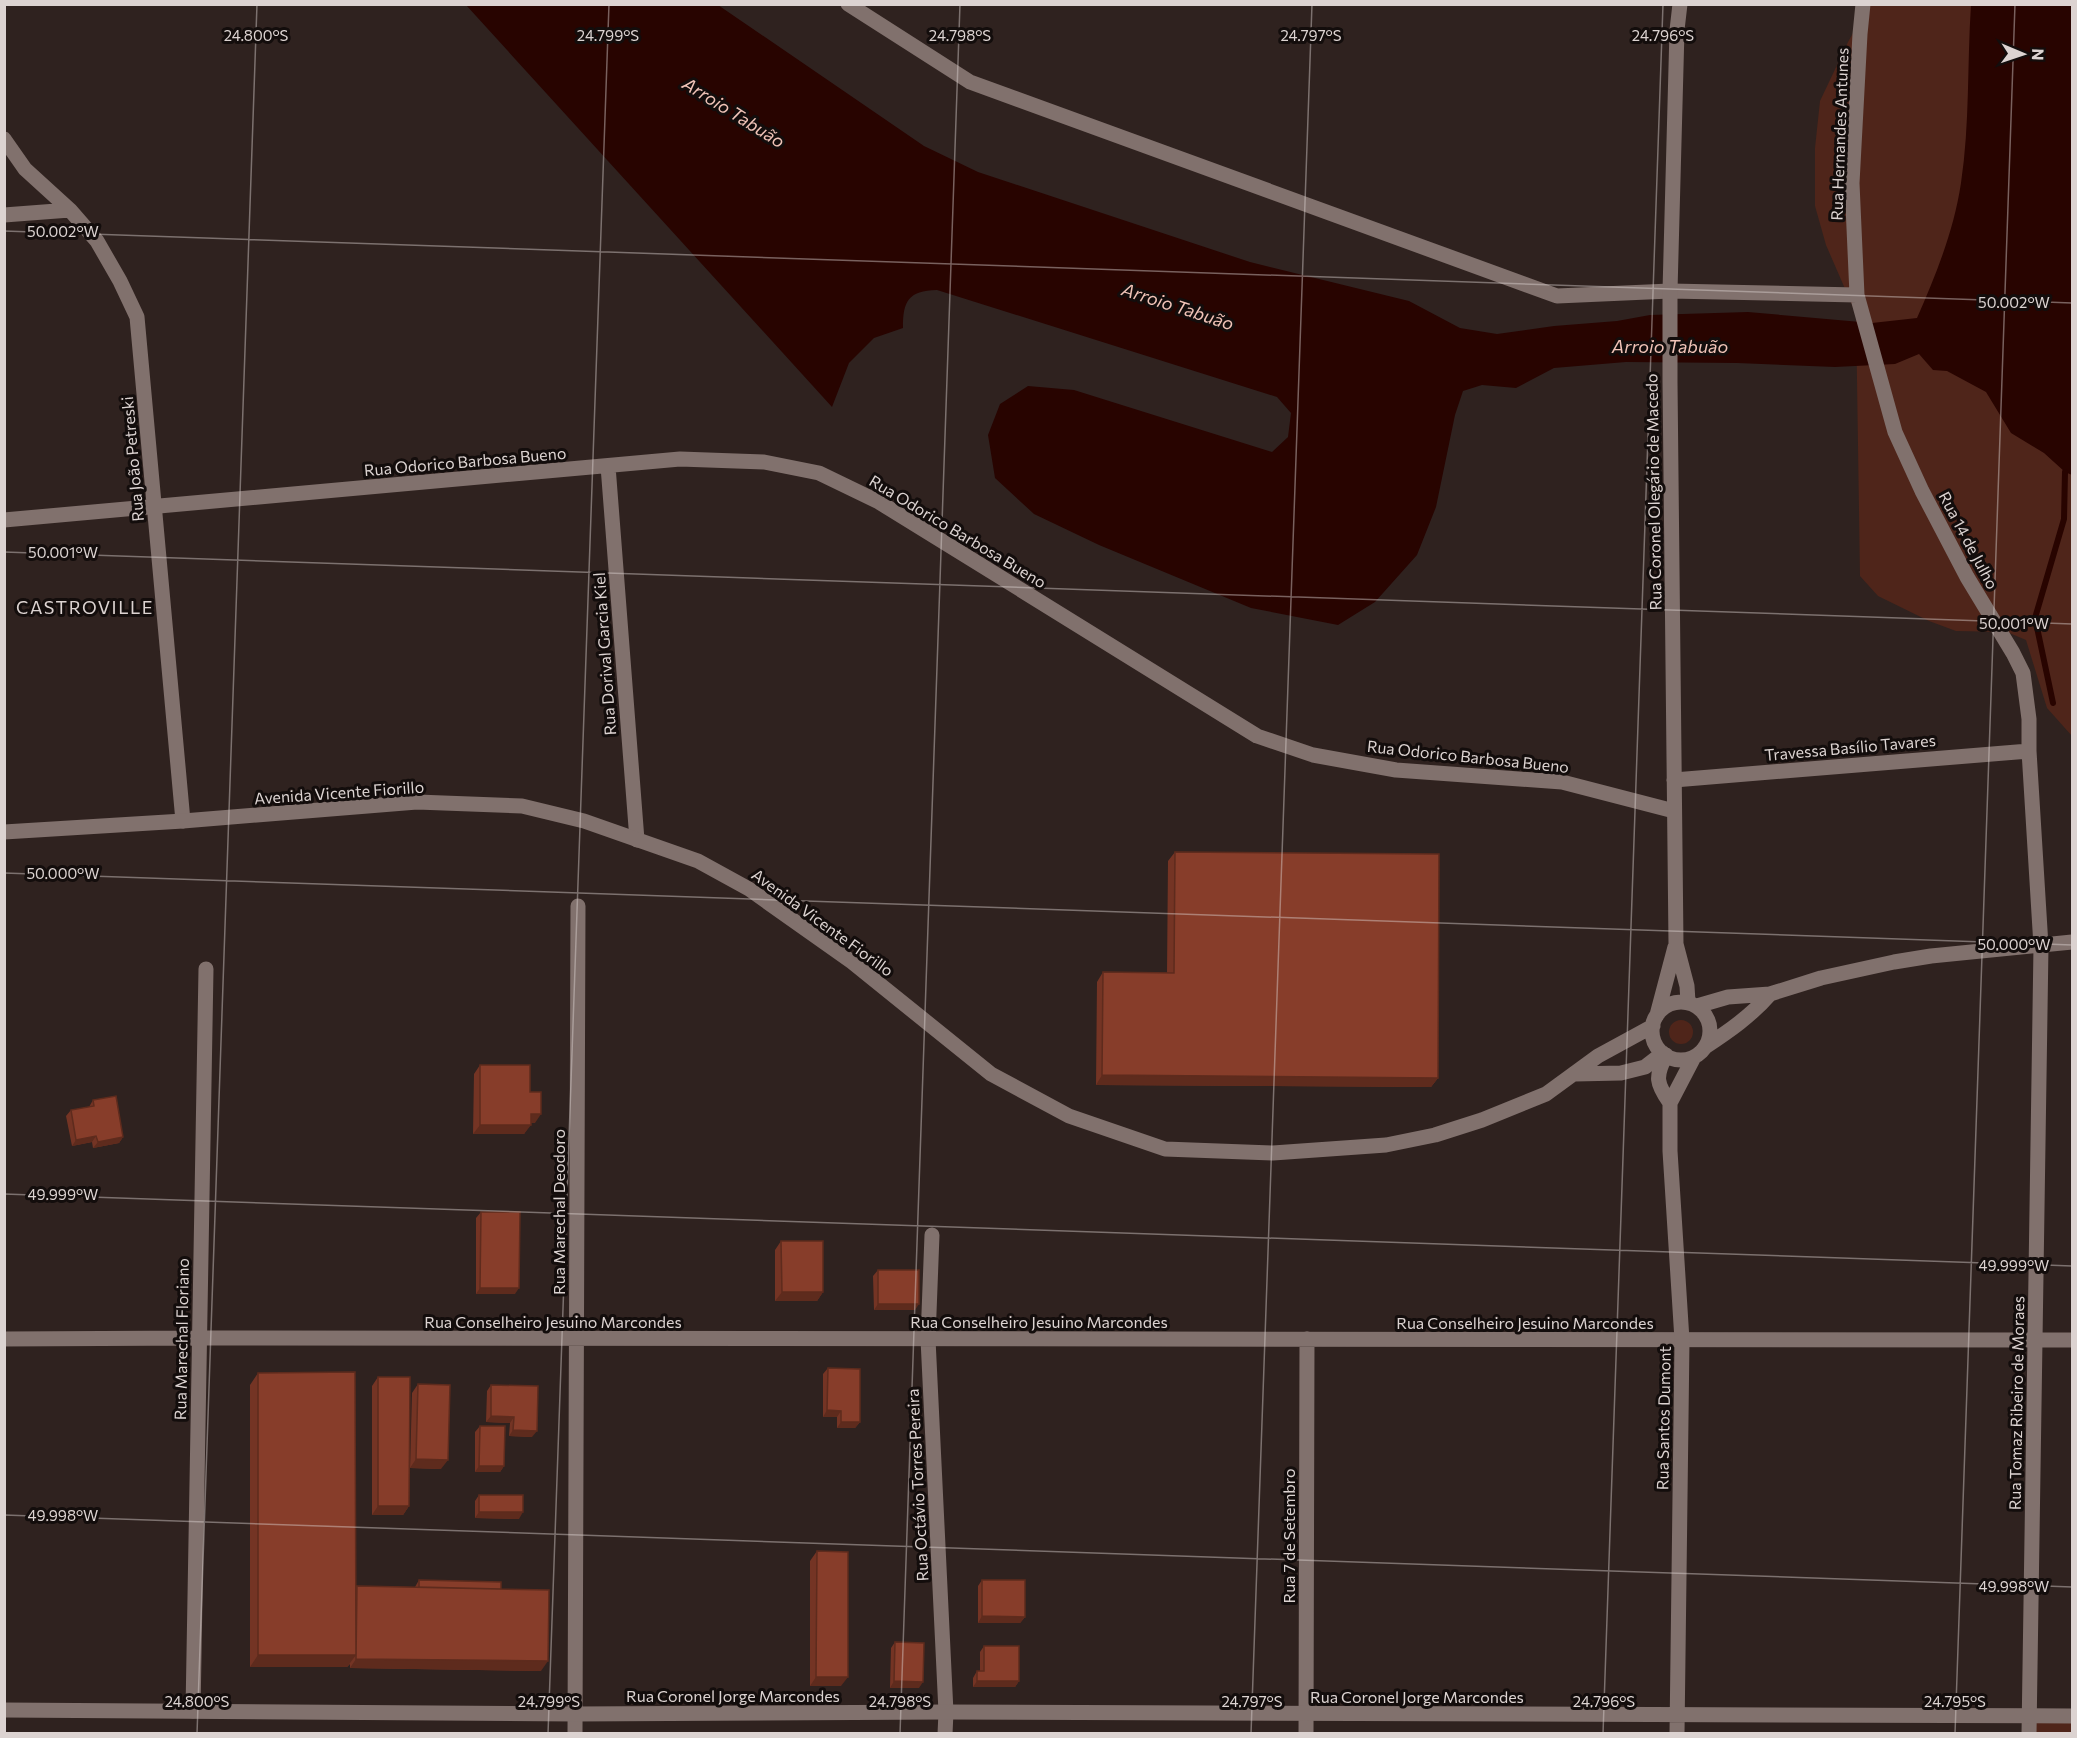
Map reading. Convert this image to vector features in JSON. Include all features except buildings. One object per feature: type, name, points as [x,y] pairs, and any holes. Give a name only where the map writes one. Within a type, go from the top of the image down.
[{"type":"street","points":[[848,4],[970,82],[1557,296],[1670,291],[1857,295]]},
{"type":"street","name":"Rua Coronel Olegário de Macedo","points":[[1676,944],[1670,291],[1677,30],[1680,4]]},
{"type":"street","name":"Rua Hernandes Antunes","points":[[1857,295],[1852,183],[1863,4]]},
{"type":"street","name":"Rua João Petreski","points":[[4,139],[25,169],[70,210],[97,241],[120,280],[137,317],[183,821]]},
{"type":"street","points":[[4,215],[70,210]]},
{"type":"street","name":"Rua 14 de Julho","points":[[1857,295],[1895,432],[1922,491],[1967,577],[2023,673],[2030,719],[2029,751],[2041,945]]},
{"type":"street","name":"Rua Odorico Barbosa Bueno","points":[[4,520],[680,459],[764,462],[819,473],[879,502],[1257,736],[1323,757],[1395,770],[1562,782],[1674,811]]},
{"type":"street","name":"Rua Dorival Garcia Kiel","points":[[608,466],[637,840]]},
{"type":"street","name":"Travessa Basílio Tavares","points":[[1674,780],[2029,751]]},
{"type":"street","name":"Avenida Vicente Fiorillo","points":[[4,832],[183,821],[417,802],[522,806],[584,821],[698,861],[749,889],[852,962],[991,1074],[1069,1116],[1165,1149],[1273,1153],[1386,1145],[1435,1135],[1482,1120],[1546,1094],[1598,1056],[1655,1021]]},
{"type":"street","name":"Rua Marechal Deodoro","points":[[575,1734],[578,906]]},
{"type":"street","points":[[1655,1021],[1670,1004],[1693,1004],[1728,997],[1770,994],[1832,975],[1931,956],[2073,942]]},
{"type":"street","points":[[1676,944],[1655,1021],[1655,1043],[1665,1054],[1674,1059],[1684,1060],[1699,1052],[1749,1016],[1770,994]]},
{"type":"street","points":[[1665,1054],[1658,1079],[1660,1089],[1670,1103],[1709,1039],[1710,1030],[1704,1013],[1693,1004],[1676,944]]},
{"type":"street","name":"Rua Tomaz Ribeiro de Moraes","points":[[2029,1734],[2041,945]]},
{"type":"street","name":"Rua Marechal Floriano","points":[[193,1711],[206,969]]},
{"type":"street","points":[[1575,1074],[1621,1073],[1645,1067],[1665,1054]]},
{"type":"street","name":"Rua Santos Dumont","points":[[1670,1103],[1670,1151],[1682,1340],[1677,1734]]},
{"type":"street","name":"Rua Octávio Torres Pereira","points":[[932,1235],[928,1339],[946,1712],[945,1734]]},
{"type":"street","name":"Rua Conselheiro Jesuino Marcondes","points":[[4,1339],[2073,1341]]},
{"type":"street","name":"Rua 7 de Setembro","points":[[1305,1734],[1307,1339]]},
{"type":"street","name":"Rua Coronel Jorge Marcondes","points":[[4,1710],[575,1714],[946,1712],[2073,1716]]},
{"type":"shaded area","points":[[1869,5],[2072,5],[2072,736],[2047,708],[2026,640],[2007,632],[1956,631],[1929,621],[1878,596],[1860,576],[1856,314],[1826,245],[1815,206],[1815,148],[1820,101],[1848,42]]},
{"type":"shaded area","points":[[1681,1020],[1690,1023],[1693,1032],[1690,1041],[1681,1044],[1672,1041],[1669,1032],[1672,1023]]},
{"type":"shaded area","points":[[2030,1721],[2072,1721],[2072,1733],[2030,1734]]},
{"type":"water","name":"Arroio Tabuão","points":[[466,5],[718,5],[924,146],[978,172],[1250,262],[1409,301],[1460,328],[1497,334],[1554,326],[1617,321],[1650,315],[1748,312],[1872,323],[1917,318],[1944,252],[1958,201],[1967,116],[1971,5],[2072,5],[2072,475],[2065,472],[2044,453],[2011,433],[1986,392],[1947,371],[1933,370],[1919,354],[1895,364],[1835,367],[1626,362],[1554,368],[1516,388],[1482,385],[1463,391],[1455,415],[1436,507],[1417,555],[1375,602],[1338,625],[1251,608],[1099,545],[1034,514],[995,478],[988,435],[1000,404],[1028,386],[1074,390],[1272,452],[1288,437],[1291,413],[1277,397],[937,290],[913,295],[906,304],[903,328],[874,338],[849,363],[832,407]]},
{"type":"waterway","points":[[2053,703],[2035,618],[2064,519],[2065,472]]},
{"type":"district","name":"CASTROVILLE","points":[[85,607]]}]
